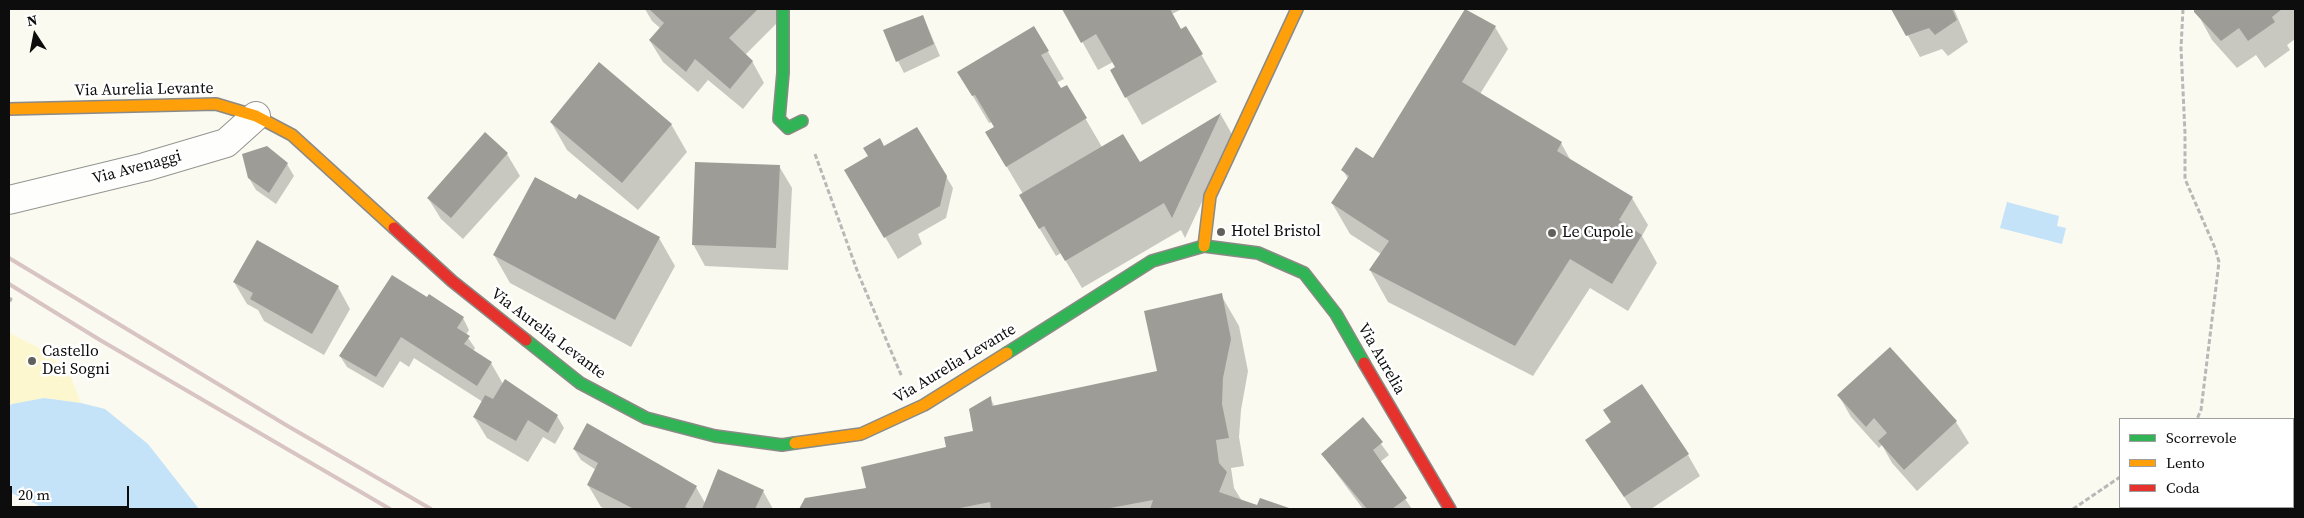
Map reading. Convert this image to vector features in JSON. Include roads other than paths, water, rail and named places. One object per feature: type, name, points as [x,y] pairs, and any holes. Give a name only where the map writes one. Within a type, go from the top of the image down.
[{"type":"main road","points":[[783,9],[783,73],[779,119],[788,128],[802,121]]},
{"type":"main road","points":[[1204,246],[1210,196],[1297,9]]},
{"type":"main road","name":"Via Aurelia Levante","points":[[9,109],[216,104],[256,116],[292,135],[452,281],[580,383],[646,418],[715,436],[782,445],[861,434],[924,405],[1152,261],[1204,246],[1258,253]]},
{"type":"main road","name":"Via Aurelia","points":[[1258,253],[1304,273],[1336,314],[1450,509]]},
{"type":"street","name":"Via Avenaggi","points":[[9,200],[145,167],[226,143],[256,116]]},
{"type":"water","points":[[2007,202],[2059,216],[2057,226],[2066,228],[2062,244],[2000,228]]},
{"type":"water","points":[[44,398],[81,403],[105,409],[148,444],[199,509],[38,509],[38,505],[9,492],[9,406]]},
{"type":"railway","points":[[9,258],[286,425],[431,509]]},
{"type":"railway","points":[[9,284],[100,340],[390,509]]},
{"type":"place","name":"Hotel Bristol","points":[[1221,232]]},
{"type":"place","name":"Le Cupole","points":[[1552,233]]},
{"type":"place","name":"Castello Dei Sogni","points":[[32,361]]}]
